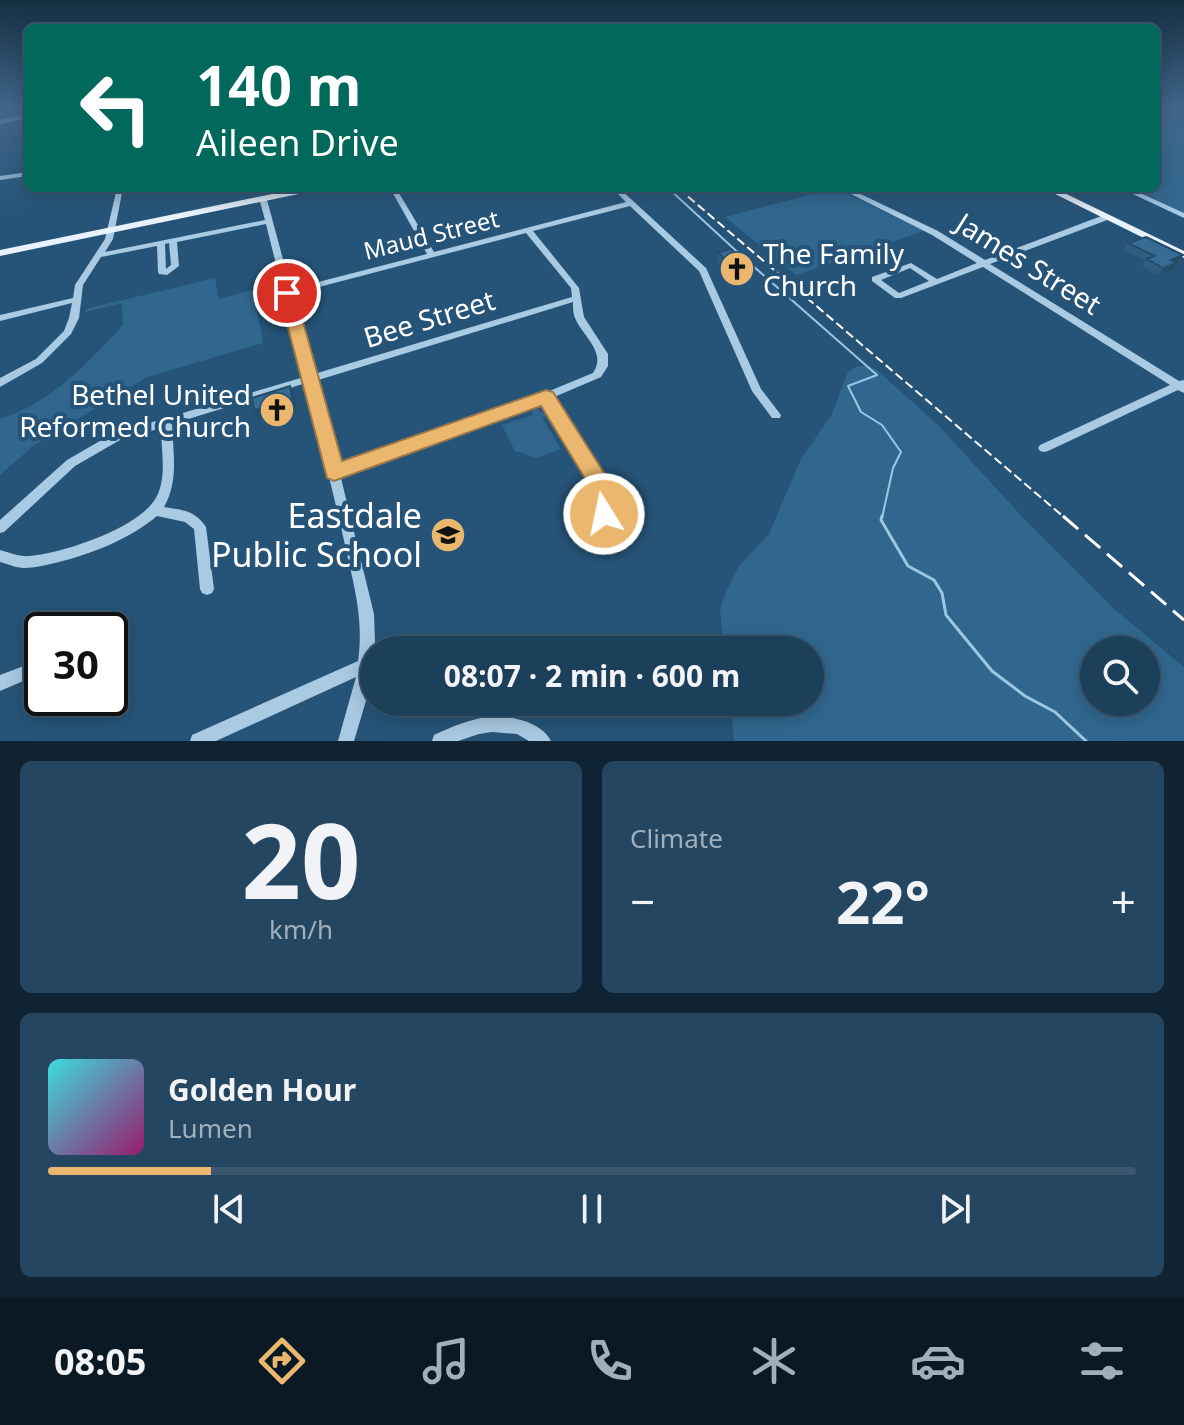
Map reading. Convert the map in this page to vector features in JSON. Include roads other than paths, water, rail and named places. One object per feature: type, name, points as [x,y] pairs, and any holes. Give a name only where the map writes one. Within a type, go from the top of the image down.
[{"type":"main road","points":[[0,253],[293,192]]},
{"type":"main road","points":[[1055,192],[1184,255]]},
{"type":"street","points":[[0,178],[24,175]]},
{"type":"street","points":[[0,383],[34,365],[59,344],[72,324],[79,285],[99,258],[112,230],[119,192]]},
{"type":"street","points":[[395,192],[431,254]]},
{"type":"street","points":[[620,192],[703,270],[757,391],[776,415]]},
{"type":"street","name":"James Street","points":[[850,192],[929,229],[1182,386]]},
{"type":"street","points":[[1132,192],[1184,216]]},
{"type":"street","points":[[263,198],[334,472],[367,614],[367,636]]},
{"type":"street","name":"Maud Street","points":[[287,293],[632,203]]},
{"type":"street","points":[[936,282],[911,265],[875,279],[898,296],[936,282],[984,263],[1107,217]]},
{"type":"street","points":[[80,261],[269,221]]},
{"type":"street","points":[[334,472],[546,397],[590,379],[603,366],[602,349],[579,317],[574,287],[528,230]]},
{"type":"street","points":[[161,245],[162,272],[167,272],[175,266],[173,242]]},
{"type":"street","name":"Bee Street","points":[[0,528],[62,471],[87,452],[116,437],[577,298]]},
{"type":"street","points":[[0,318],[75,300]]},
{"type":"street","points":[[1044,448],[1182,386]]},
{"type":"street","points":[[546,397],[607,496]]},
{"type":"street","points":[[0,556],[30,562],[102,542],[132,528],[155,510],[167,482],[166,422]]},
{"type":"street","points":[[155,510],[189,517],[203,531],[207,589]]},
{"type":"street","points":[[198,741],[360,668]]},
{"type":"street","points":[[0,683],[24,673]]},
{"type":"street","points":[[346,741],[360,694]]},
{"type":"street","points":[[440,741],[474,726],[500,722],[524,728],[543,741]]},
{"type":"waterway","points":[[672,192],[745,259]]},
{"type":"waterway","points":[[753,266],[877,375],[848,386],[861,412],[882,425],[901,452],[893,468],[882,518]]},
{"type":"waterway","points":[[882,516],[881,520],[908,566],[934,580],[942,593],[946,615],[992,671],[1025,696],[1055,712],[1086,741]]},
{"type":"railway","points":[[683,192],[1065,518]]},
{"type":"railway","points":[[1063,516],[1184,620]]},
{"type":"place","name":"The Family Church","points":[[737,269]]},
{"type":"place","name":"Bethel United Reformed Church","points":[[277,410]]},
{"type":"place","name":"Eastdale Public School","points":[[448,535]]}]
